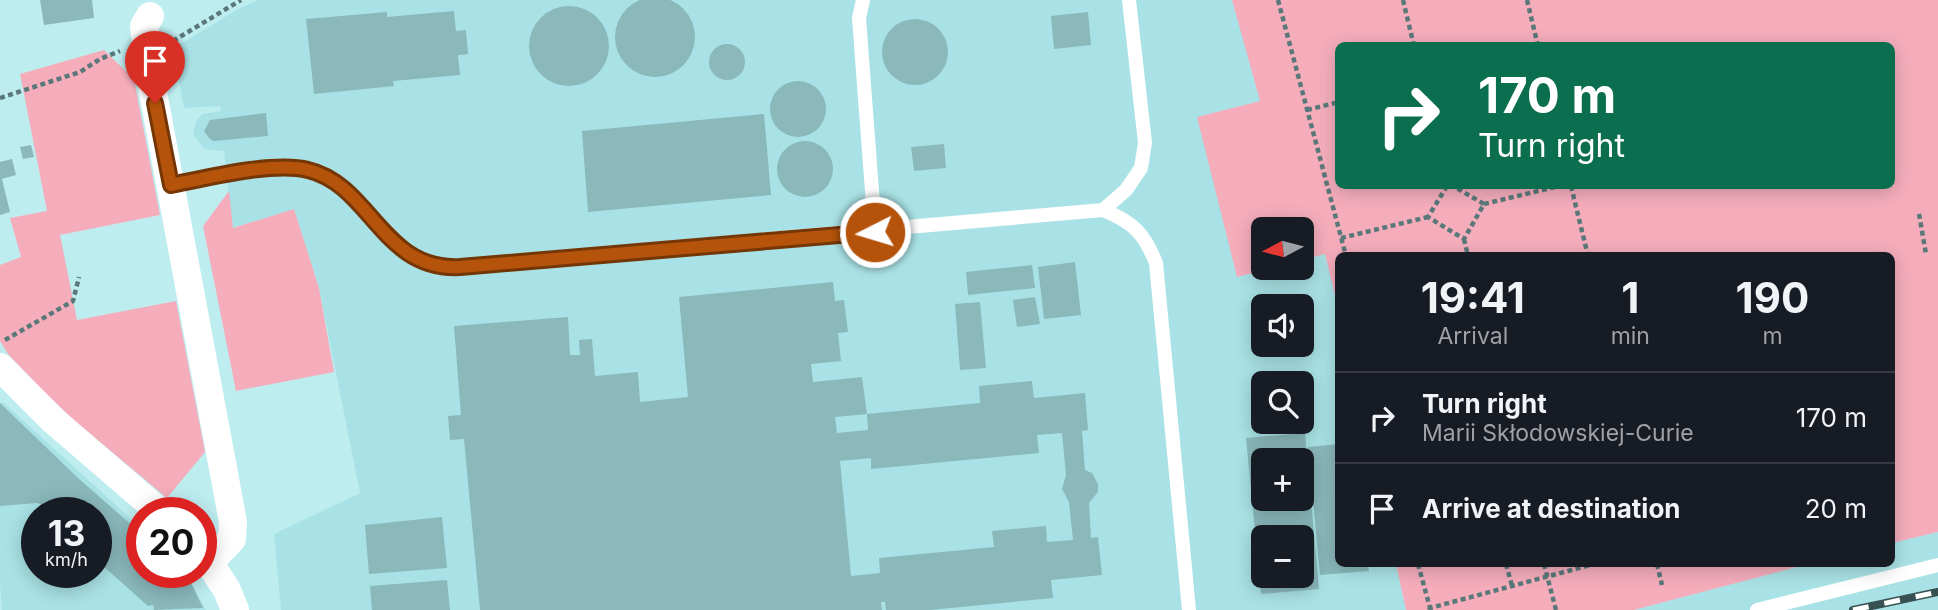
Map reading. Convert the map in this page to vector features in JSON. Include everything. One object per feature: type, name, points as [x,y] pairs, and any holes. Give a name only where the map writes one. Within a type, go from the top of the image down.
[{"type":"street","points":[[150,16],[144,26],[150,76],[233,522],[232,539],[217,549]]},
{"type":"street","points":[[0,367],[54,421],[142,497]]},
{"type":"street","points":[[217,574],[235,610]]},
{"type":"lane","points":[[863,0],[859,19],[875,232]]},
{"type":"lane","points":[[1103,210],[1126,190],[1141,168],[1145,143],[1129,0]]},
{"type":"lane","points":[[171,185],[227,174],[281,168],[314,171],[344,190],[401,248],[429,264],[447,267],[875,232],[1103,210],[1135,227],[1148,244],[1156,263],[1189,610]]},
{"type":"lane","points":[[1757,610],[1938,565]]},
{"type":"path","points":[[0,98],[80,72],[100,59],[121,51],[148,51],[164,47],[241,0]]},
{"type":"path","points":[[1278,0],[1345,252]]},
{"type":"path","points":[[1403,0],[1413,42]]},
{"type":"path","points":[[1527,0],[1537,42]]},
{"type":"path","points":[[1307,110],[1335,103]]},
{"type":"path","points":[[1341,238],[1428,217],[1445,189]]},
{"type":"path","points":[[1458,189],[1484,204],[1546,189]]},
{"type":"path","points":[[1572,189],[1587,252]]},
{"type":"path","points":[[1467,252],[1464,239],[1484,204]]},
{"type":"path","points":[[1919,214],[1926,254]]},
{"type":"path","points":[[1428,217],[1464,239]]},
{"type":"path","points":[[1,342],[72,301],[79,276]]},
{"type":"path","points":[[1420,567],[1430,609],[1576,567]]},
{"type":"path","points":[[1507,567],[1512,586]]},
{"type":"path","points":[[1545,567],[1556,610]]},
{"type":"path","points":[[1658,567],[1662,585]]},
{"type":"shaded area","points":[[258,0],[1232,0],[1261,101],[1198,117],[1237,276],[1251,273],[1251,280],[1314,280],[1314,257],[1325,254],[1335,295],[1335,567],[1397,567],[1406,610],[281,610],[274,534],[360,493],[319,288],[294,210],[232,228],[224,151],[204,149],[193,134],[197,119],[203,114],[221,111],[220,106],[184,108],[173,49],[238,9]]},
{"type":"shaded area","points":[[1232,0],[1938,0],[1938,532],[1895,542],[1895,252],[1335,252],[1335,295],[1325,254],[1314,257],[1314,217],[1251,217],[1251,273],[1237,277],[1197,117],[1260,101]]},
{"type":"shaded area","points":[[104,50],[134,79],[160,215],[60,235],[77,320],[176,301],[205,452],[168,497],[76,422],[8,354],[0,341],[0,265],[21,257],[10,218],[47,211],[20,74]]},
{"type":"shaded area","points":[[229,191],[233,228],[294,209],[319,288],[334,372],[236,391],[203,226]]},
{"type":"shaded area","points":[[0,403],[4,403],[107,497],[21,497],[21,588],[112,588],[112,502],[126,514],[126,588],[194,588],[206,610],[2,610]]},
{"type":"shaded area","points":[[1938,532],[1938,610],[1634,610],[1797,567],[1895,567],[1895,542]]},
{"type":"shaded area","points":[[1397,567],[1797,567],[1634,610],[1406,610]]},
{"type":"building","points":[[644,-1],[666,-1],[677,4],[688,15],[694,29],[694,45],[688,59],[677,70],[663,76],[647,76],[633,70],[622,59],[616,45],[616,29],[622,15],[633,4]]},
{"type":"building","points":[[40,0],[92,0],[94,18],[44,25]]},
{"type":"building","points":[[561,6],[577,6],[598,17],[609,38],[609,54],[598,75],[577,86],[561,86],[547,80],[535,68],[529,54],[529,38],[535,24],[547,12]]},
{"type":"building","points":[[454,11],[456,31],[466,30],[468,54],[458,55],[460,75],[393,81],[394,86],[314,94],[306,19],[387,12],[387,17]]},
{"type":"building","points":[[1088,12],[1091,45],[1054,49],[1051,16]]},
{"type":"building","points":[[915,19],[928,22],[938,29],[945,39],[948,52],[945,65],[938,75],[928,82],[915,85],[902,82],[892,75],[885,65],[882,52],[885,39],[892,29],[902,22]]},
{"type":"building","points":[[727,44],[740,49],[745,62],[740,75],[727,80],[714,75],[709,62],[714,49]]},
{"type":"building","points":[[792,81],[804,81],[814,85],[822,93],[826,109],[822,125],[814,133],[804,137],[792,137],[782,133],[774,125],[770,115],[770,103],[774,93],[782,85]]},
{"type":"building","points":[[266,113],[268,136],[214,141],[204,131],[210,120]]},
{"type":"building","points":[[764,114],[771,195],[588,212],[582,131]]},
{"type":"building","points":[[799,141],[811,141],[821,145],[829,153],[833,169],[829,185],[821,193],[811,197],[799,197],[789,193],[781,185],[777,175],[777,163],[781,153],[789,145]]},
{"type":"building","points":[[944,144],[946,168],[914,171],[911,147]]},
{"type":"building","points":[[31,145],[34,157],[23,159],[20,147]]},
{"type":"building","points":[[12,159],[16,175],[2,179],[10,212],[0,215],[0,162]]},
{"type":"building","points":[[1075,262],[1081,315],[1044,319],[1038,267]]},
{"type":"building","points":[[1032,265],[1035,288],[968,295],[966,272]]},
{"type":"building","points":[[833,282],[835,301],[844,300],[848,332],[838,333],[841,361],[811,364],[813,382],[862,377],[867,414],[980,403],[979,386],[1032,381],[1034,398],[1085,393],[1088,430],[1082,431],[1085,470],[1092,473],[1098,484],[1098,492],[1089,503],[1091,538],[1098,537],[1102,575],[1051,580],[1053,598],[930,610],[886,610],[885,602],[881,602],[882,610],[480,610],[464,439],[450,440],[448,416],[461,415],[454,326],[568,317],[570,355],[580,355],[579,340],[592,339],[595,376],[638,372],[640,402],[688,397],[679,297]],"holes":[[[867,414],[868,430],[837,433],[835,417]],[[1062,433],[1066,475],[1062,489],[1069,502],[1073,540],[1047,542],[1046,526],[992,531],[994,547],[879,558],[880,573],[851,576],[840,461],[871,458],[871,469],[1039,453],[1037,435]]]},
{"type":"building","points":[[1035,297],[1040,324],[1017,327],[1013,300]]},
{"type":"building","points":[[980,302],[986,368],[960,370],[955,304]]},
{"type":"building","points":[[0,403],[100,497],[21,497],[21,504],[0,506]]},
{"type":"building","points":[[1305,434],[1306,448],[1251,448],[1251,490],[1246,438]]},
{"type":"building","points":[[1335,444],[1335,567],[1368,567],[1369,571],[1320,575],[1314,511],[1314,448],[1308,448]]},
{"type":"building","points":[[112,508],[126,520],[126,587],[112,574]]},
{"type":"building","points":[[1253,511],[1312,511],[1313,525],[1254,525]]},
{"type":"building","points":[[442,517],[447,568],[369,574],[365,525]]},
{"type":"building","points":[[1314,533],[1319,589],[1261,594],[1260,588],[1314,588]]},
{"type":"building","points":[[447,580],[450,610],[372,610],[370,586]]},
{"type":"building","points":[[128,588],[194,588],[203,608],[154,610],[153,605],[148,606]]},
{"type":"railway","points":[[1853,610],[1938,592]]},
{"type":"route","points":[[155,103],[171,185],[227,174],[281,168],[314,171],[344,190],[401,248],[414,257],[439,266],[460,267],[875,232]]}]
